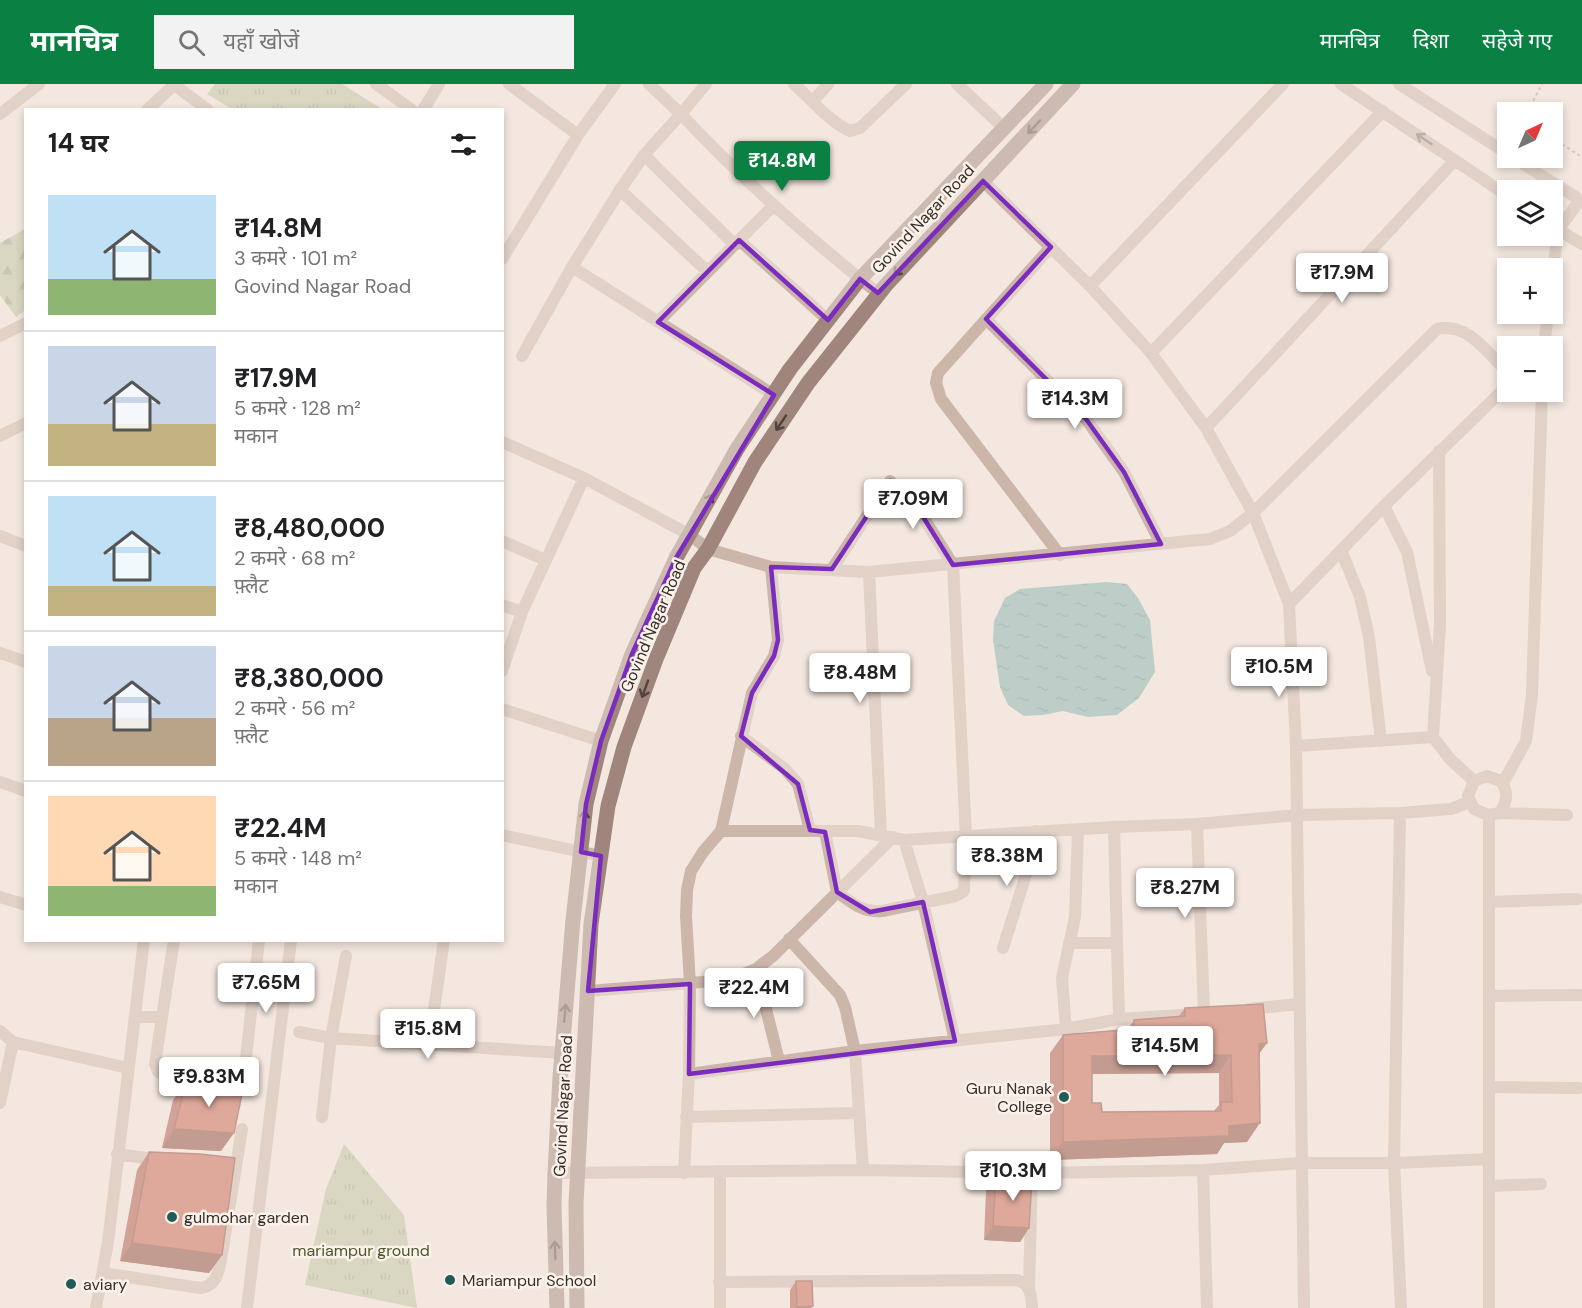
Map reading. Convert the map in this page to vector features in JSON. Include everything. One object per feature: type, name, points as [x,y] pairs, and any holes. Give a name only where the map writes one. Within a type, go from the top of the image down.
[{"type":"main road","name":"Govind Nagar Road","points":[[557,1308],[555,1173],[562,1053],[580,852],[586,804],[601,741],[632,654],[676,558],[737,449],[790,369],[860,279],[1046,84]]},
{"type":"main road","name":"Govind Nagar Road","points":[[577,1308],[576,1203],[591,924],[608,806],[624,747],[660,649],[694,568],[708,549],[755,462],[808,383],[879,294],[1073,84]]},
{"type":"street","points":[[0,114],[39,84]]},
{"type":"street","points":[[149,108],[174,84],[205,108]]},
{"type":"street","points":[[376,84],[409,108]]},
{"type":"street","points":[[424,108],[439,84]]},
{"type":"street","points":[[509,84],[578,135]]},
{"type":"street","points":[[504,256],[578,135],[615,84]]},
{"type":"street","points":[[649,84],[774,205],[879,294]]},
{"type":"street","points":[[522,356],[572,267],[620,190],[644,155],[706,84]]},
{"type":"street","points":[[794,84],[839,126],[850,131],[860,128],[906,84]]},
{"type":"street","points":[[813,101],[828,84]]},
{"type":"street","points":[[957,84],[1004,128]]},
{"type":"street","points":[[1090,285],[1283,84]]},
{"type":"street","points":[[1341,84],[1497,189]]},
{"type":"street","points":[[1399,84],[1497,147]]},
{"type":"street","points":[[1151,353],[1383,111]]},
{"type":"street","points":[[644,155],[737,242],[828,320]]},
{"type":"street","points":[[1206,428],[1455,160]]},
{"type":"street","points":[[1530,168],[1581,200],[1563,221]]},
{"type":"street","points":[[983,181],[1090,285],[1151,353],[1206,428],[1253,513],[1289,604],[1296,746],[1304,1308]]},
{"type":"street","points":[[620,190],[708,272]]},
{"type":"street","points":[[658,322],[774,205]]},
{"type":"street","points":[[1563,233],[1582,244]]},
{"type":"street","points":[[1051,247],[938,373],[936,383],[941,399],[1060,555]]},
{"type":"street","points":[[572,267],[774,395]]},
{"type":"street","points":[[986,319],[1086,419],[1124,472],[1161,544]]},
{"type":"street","points":[[0,336],[24,324]]},
{"type":"street","points":[[504,443],[584,478],[690,535],[708,549],[771,567],[869,572],[1210,539],[1230,531],[1253,513],[1437,329],[1455,327],[1469,334],[1497,362]]},
{"type":"street","points":[[1289,604],[1384,506],[1497,396]]},
{"type":"street","points":[[1503,783],[1526,741],[1532,694],[1542,402]]},
{"type":"street","points":[[0,436],[24,424]]},
{"type":"street","points":[[1439,451],[1440,624],[1433,737],[1450,759],[1474,781]]},
{"type":"street","points":[[504,665],[522,612],[584,478]]},
{"type":"street","points":[[825,832],[837,892],[870,912],[956,896],[964,891],[966,837],[953,565],[915,504],[890,481],[832,569]]},
{"type":"street","points":[[1384,506],[1407,552],[1436,685]]},
{"type":"street","points":[[0,536],[24,545]]},
{"type":"street","points":[[504,542],[545,560]]},
{"type":"street","points":[[1341,550],[1360,597],[1369,637],[1381,741]]},
{"type":"street","points":[[684,1173],[690,984],[686,916],[691,871],[721,831],[752,693],[774,656],[778,640],[771,567]]},
{"type":"street","points":[[869,572],[893,837],[923,902],[955,1041]]},
{"type":"street","points":[[504,605],[522,612]]},
{"type":"street","points":[[0,653],[24,661]]},
{"type":"street","points":[[504,710],[601,741]]},
{"type":"street","points":[[741,736],[785,769],[798,784],[810,830]]},
{"type":"street","points":[[1296,746],[1433,737]]},
{"type":"street","points":[[1489,1308],[1489,902],[1495,814],[1506,803],[1508,795],[1503,783],[1487,776],[1474,781],[1468,795],[1474,809],[1495,814],[1567,815]]},
{"type":"street","points":[[0,782],[24,790]]},
{"type":"street","points":[[721,831],[858,831],[893,837],[966,837],[1035,831],[1197,824],[1297,815],[1400,813],[1451,809],[1470,802]]},
{"type":"street","points":[[1400,813],[1394,1163],[1401,1308]]},
{"type":"street","points":[[688,1074],[855,1051],[1066,1029],[1119,1019],[1210,1013],[1197,824]]},
{"type":"street","points":[[1114,827],[1119,1019]]},
{"type":"street","points":[[1066,1029],[1062,978],[1075,917],[1078,830]]},
{"type":"street","points":[[1003,948],[1028,868],[1035,831]]},
{"type":"street","points":[[504,835],[601,856]]},
{"type":"street","points":[[588,991],[728,980],[756,969],[893,837]]},
{"type":"street","points":[[0,897],[24,904]]},
{"type":"street","points":[[1489,902],[1577,899]]},
{"type":"street","points":[[789,939],[840,995],[845,1007],[855,1051],[862,1170]]},
{"type":"street","points":[[96,1308],[103,1273],[144,942]]},
{"type":"street","points":[[174,942],[155,1064],[158,1072],[243,1085],[259,942]]},
{"type":"street","points":[[247,1308],[291,942]]},
{"type":"street","points":[[429,1045],[444,942]]},
{"type":"street","points":[[1069,943],[1117,943]]},
{"type":"street","points":[[322,1117],[331,1038],[346,956]]},
{"type":"street","points":[[756,969],[779,1061]]},
{"type":"street","points":[[1489,996],[1582,995]]},
{"type":"street","points":[[1239,1010],[1299,1004]]},
{"type":"street","points":[[136,1017],[162,1017]]},
{"type":"street","points":[[0,1031],[13,1042],[128,1068]]},
{"type":"street","points":[[298,1032],[331,1038],[562,1053]]},
{"type":"street","points":[[0,1103],[13,1042]]},
{"type":"street","points":[[1489,1087],[1579,1088]]},
{"type":"street","points":[[686,1117],[857,1113]]},
{"type":"street","points":[[103,1273],[200,1288],[207,1287],[213,1282],[218,1275],[230,1169],[242,1130]]},
{"type":"street","points":[[117,1154],[177,1162]]},
{"type":"street","points":[[555,1173],[862,1170],[1032,1173],[1203,1170],[1301,1163],[1394,1163],[1489,1159]]},
{"type":"street","points":[[1203,1170],[1207,1308]]},
{"type":"street","points":[[720,1172],[720,1308]]},
{"type":"street","points":[[1032,1173],[1029,1288],[1032,1308]]},
{"type":"street","points":[[1489,1186],[1541,1184]]},
{"type":"street","points":[[719,1282],[1017,1280],[1029,1288]]},
{"type":"path","points":[[1533,102],[1542,84]]},
{"type":"path","points":[[1563,145],[1582,157]]},
{"type":"highlighted area","points":[[983,181],[1051,247],[986,319],[1086,419],[1124,472],[1161,544],[953,565],[915,504],[890,481],[832,569],[771,567],[778,640],[774,656],[752,693],[741,736],[798,784],[810,830],[825,832],[837,892],[870,912],[923,902],[955,1041],[689,1074],[690,984],[588,991],[601,856],[581,852],[586,804],[601,741],[632,654],[676,558],[774,395],[658,322],[739,240],[828,320],[860,279],[878,293]]},
{"type":"green space","points":[[215,84],[342,84],[380,108],[230,108],[207,94]]},
{"type":"green space","points":[[24,230],[24,311],[16,317],[0,295],[0,243]]},
{"type":"green space","name":"mariampur ground","points":[[344,1144],[404,1215],[417,1308],[305,1285],[326,1189]]},
{"type":"water","points":[[1106,582],[1127,584],[1150,620],[1155,672],[1139,698],[1117,715],[1088,717],[1063,711],[1024,716],[1008,705],[1000,687],[993,640],[994,621],[1005,598],[1020,589]]},
{"type":"building","points":[[1263,1004],[1267,1043],[1259,1044],[1260,1123],[1229,1126],[1229,1136],[1063,1142],[1063,1035],[1134,1029],[1134,1020],[1185,1016],[1185,1008]],"holes":[[[1231,1055],[1232,1102],[1221,1102],[1221,1111],[1102,1112],[1101,1103],[1092,1103],[1092,1056]]]},
{"type":"building","points":[[186,1082],[243,1089],[234,1133],[174,1129]]},
{"type":"building","name":"gulmohar garden","points":[[149,1152],[235,1158],[222,1255],[132,1243]]},
{"type":"building","points":[[996,1177],[1032,1179],[1029,1228],[993,1226]]},
{"type":"building","points":[[796,1281],[812,1281],[813,1306],[797,1307]]},
{"type":"place","name":"Guru Nanak College","points":[[1064,1097]]},
{"type":"place","name":"gulmohar garden","points":[[172,1217]]},
{"type":"place","name":"Mariampur School","points":[[450,1280]]},
{"type":"place","name":"aviary","points":[[71,1284]]}]
